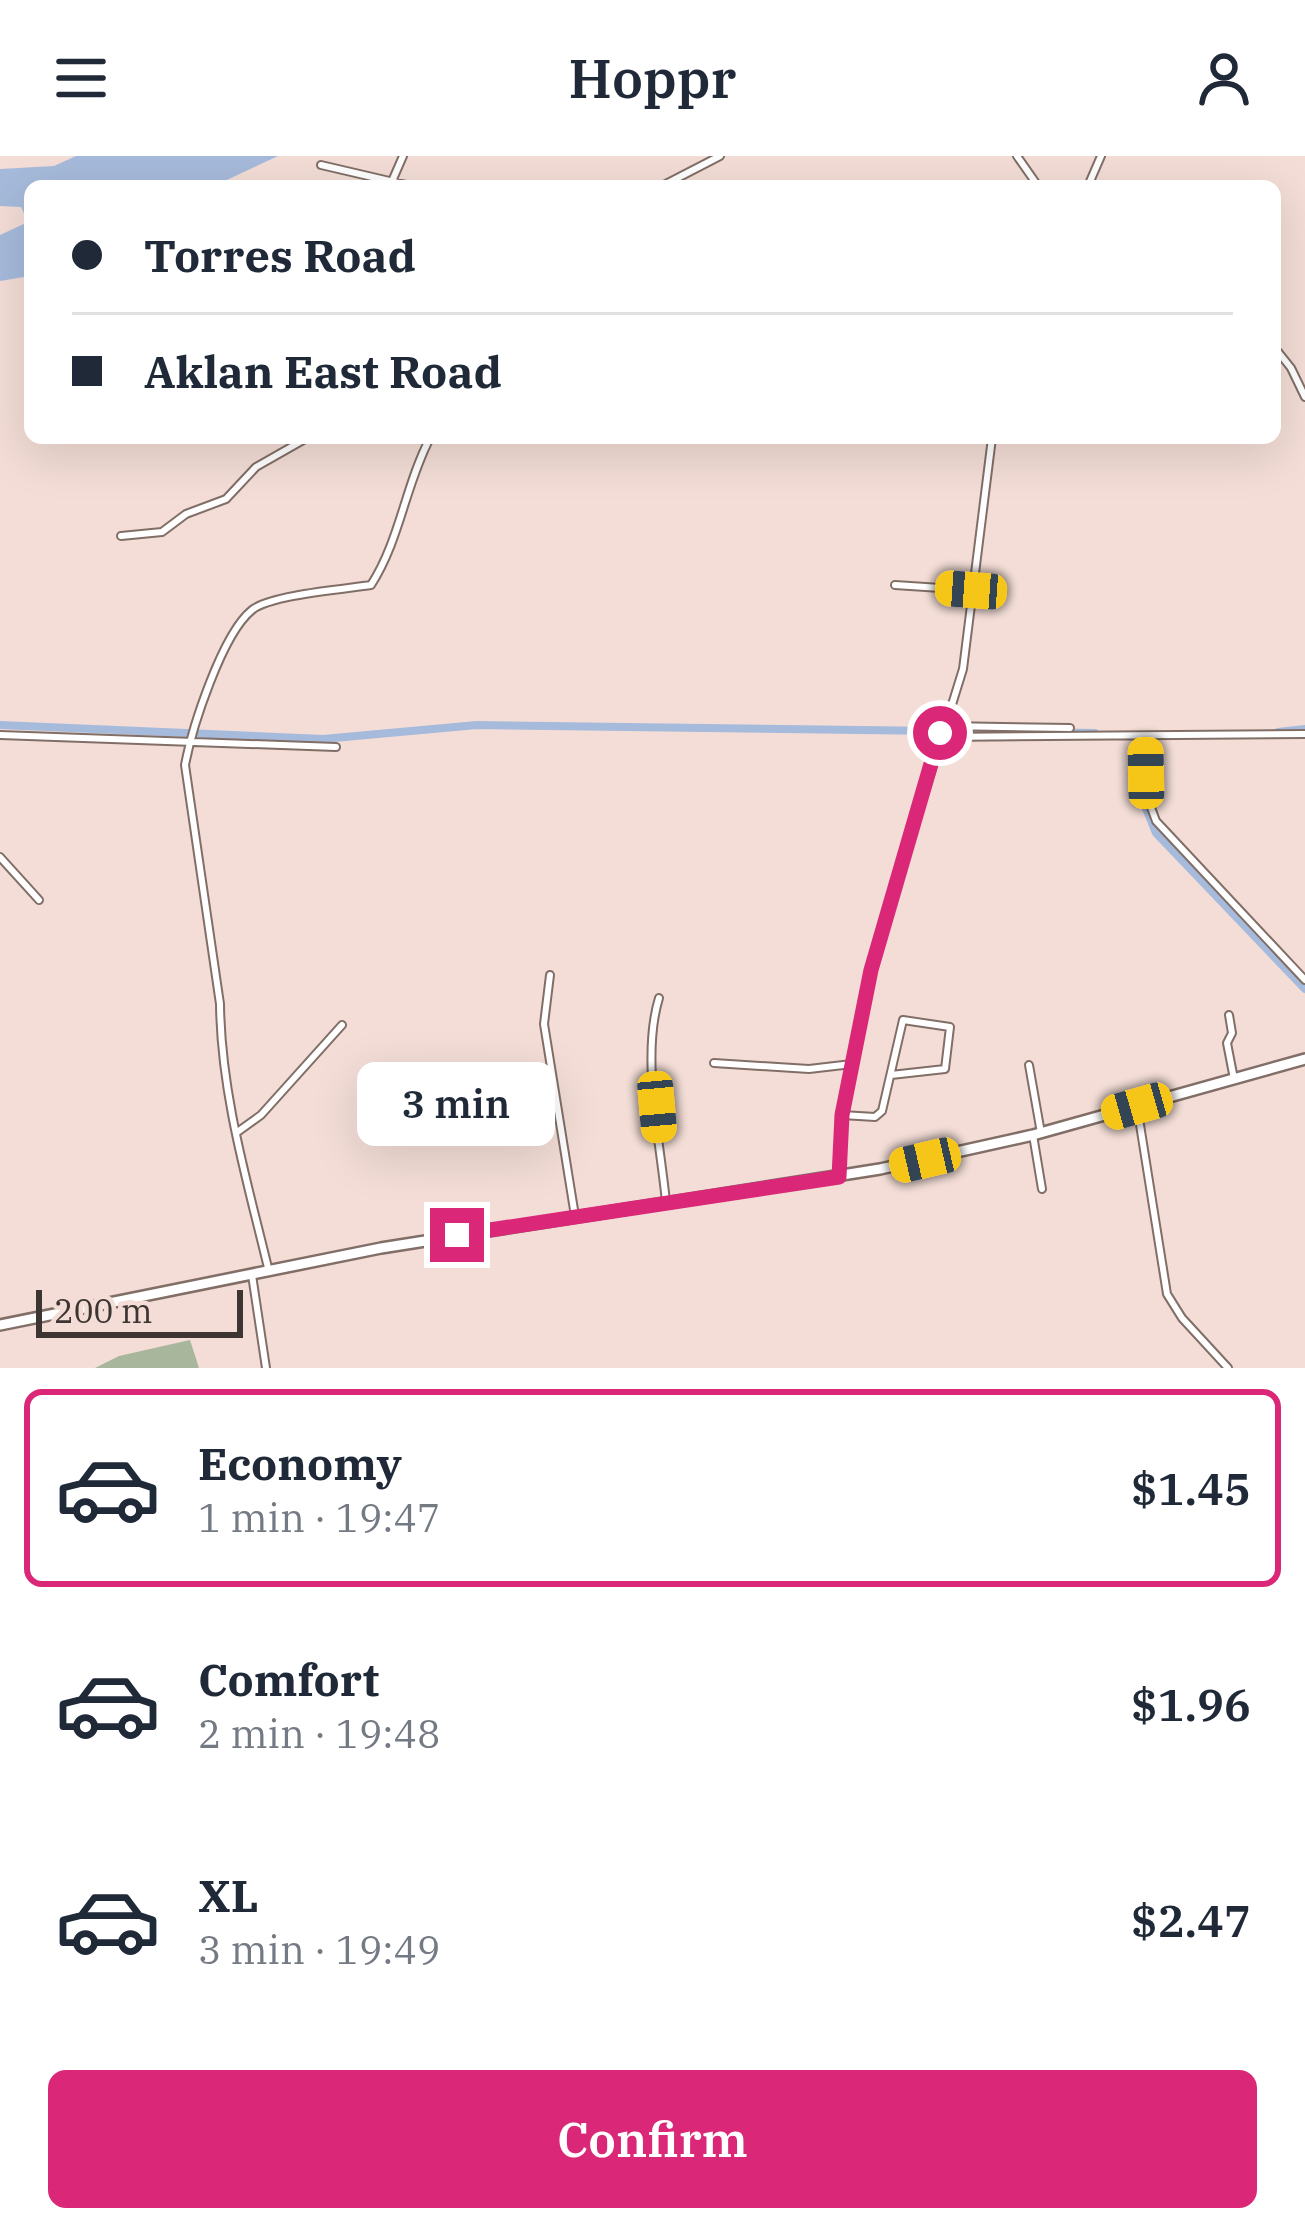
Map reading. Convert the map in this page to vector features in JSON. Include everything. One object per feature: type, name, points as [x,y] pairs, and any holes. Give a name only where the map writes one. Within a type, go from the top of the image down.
[{"type":"main road","points":[[0,1325],[381,1248],[839,1177],[1037,1134],[1305,1059]]},
{"type":"street","points":[[321,165],[393,179],[403,156]]},
{"type":"street","points":[[674,180],[720,156]]},
{"type":"street","points":[[1281,356],[1305,398]]},
{"type":"street","points":[[121,536],[162,532],[176,519],[226,499],[256,467],[296,444]]},
{"type":"street","points":[[269,1272],[236,1133],[184,765],[190,737],[235,631],[253,608],[371,585],[387,560],[406,492],[427,444]]},
{"type":"street","points":[[839,1177],[842,1115],[871,970],[963,669],[991,444]]},
{"type":"street","points":[[895,585],[971,590]]},
{"type":"street","points":[[941,731],[1070,728]]},
{"type":"street","points":[[941,731],[1145,737],[1305,734]]},
{"type":"street","points":[[0,735],[190,737],[336,747]]},
{"type":"street","points":[[1145,737],[1146,794],[1156,820],[1305,980]]},
{"type":"street","points":[[0,857],[38,899]]},
{"type":"street","points":[[550,975],[544,1024],[575,1216]]},
{"type":"street","points":[[659,998],[652,1022],[652,1060],[666,1202]]},
{"type":"street","points":[[1229,1015],[1232,1033],[1227,1043],[1234,1079]]},
{"type":"street","points":[[842,1115],[878,1115],[903,1020],[950,1027],[946,1068],[891,1076]]},
{"type":"street","points":[[236,1133],[261,1115],[341,1025]]},
{"type":"street","points":[[714,1063],[809,1069],[851,1064]]},
{"type":"street","points":[[1029,1065],[1042,1189]]},
{"type":"street","points":[[1137,1106],[1167,1294],[1182,1318],[1228,1368]]},
{"type":"street","points":[[252,1275],[266,1368]]},
{"type":"green space","points":[[190,1340],[199,1368],[95,1368],[119,1356]]},
{"type":"water","points":[[76,156],[278,156],[227,180],[24,180],[24,213],[21,207],[0,206],[0,169],[54,166]]},
{"type":"water","points":[[24,224],[24,277],[0,281],[0,235]]},
{"type":"waterway","points":[[0,725],[323,739],[477,725],[1095,733]]},
{"type":"waterway","points":[[1278,732],[1305,729]]},
{"type":"waterway","points":[[1139,741],[1141,796],[1156,833],[1305,989]]},
{"type":"route","points":[[457,1235],[839,1177],[842,1115],[871,970],[940,733]]}]
